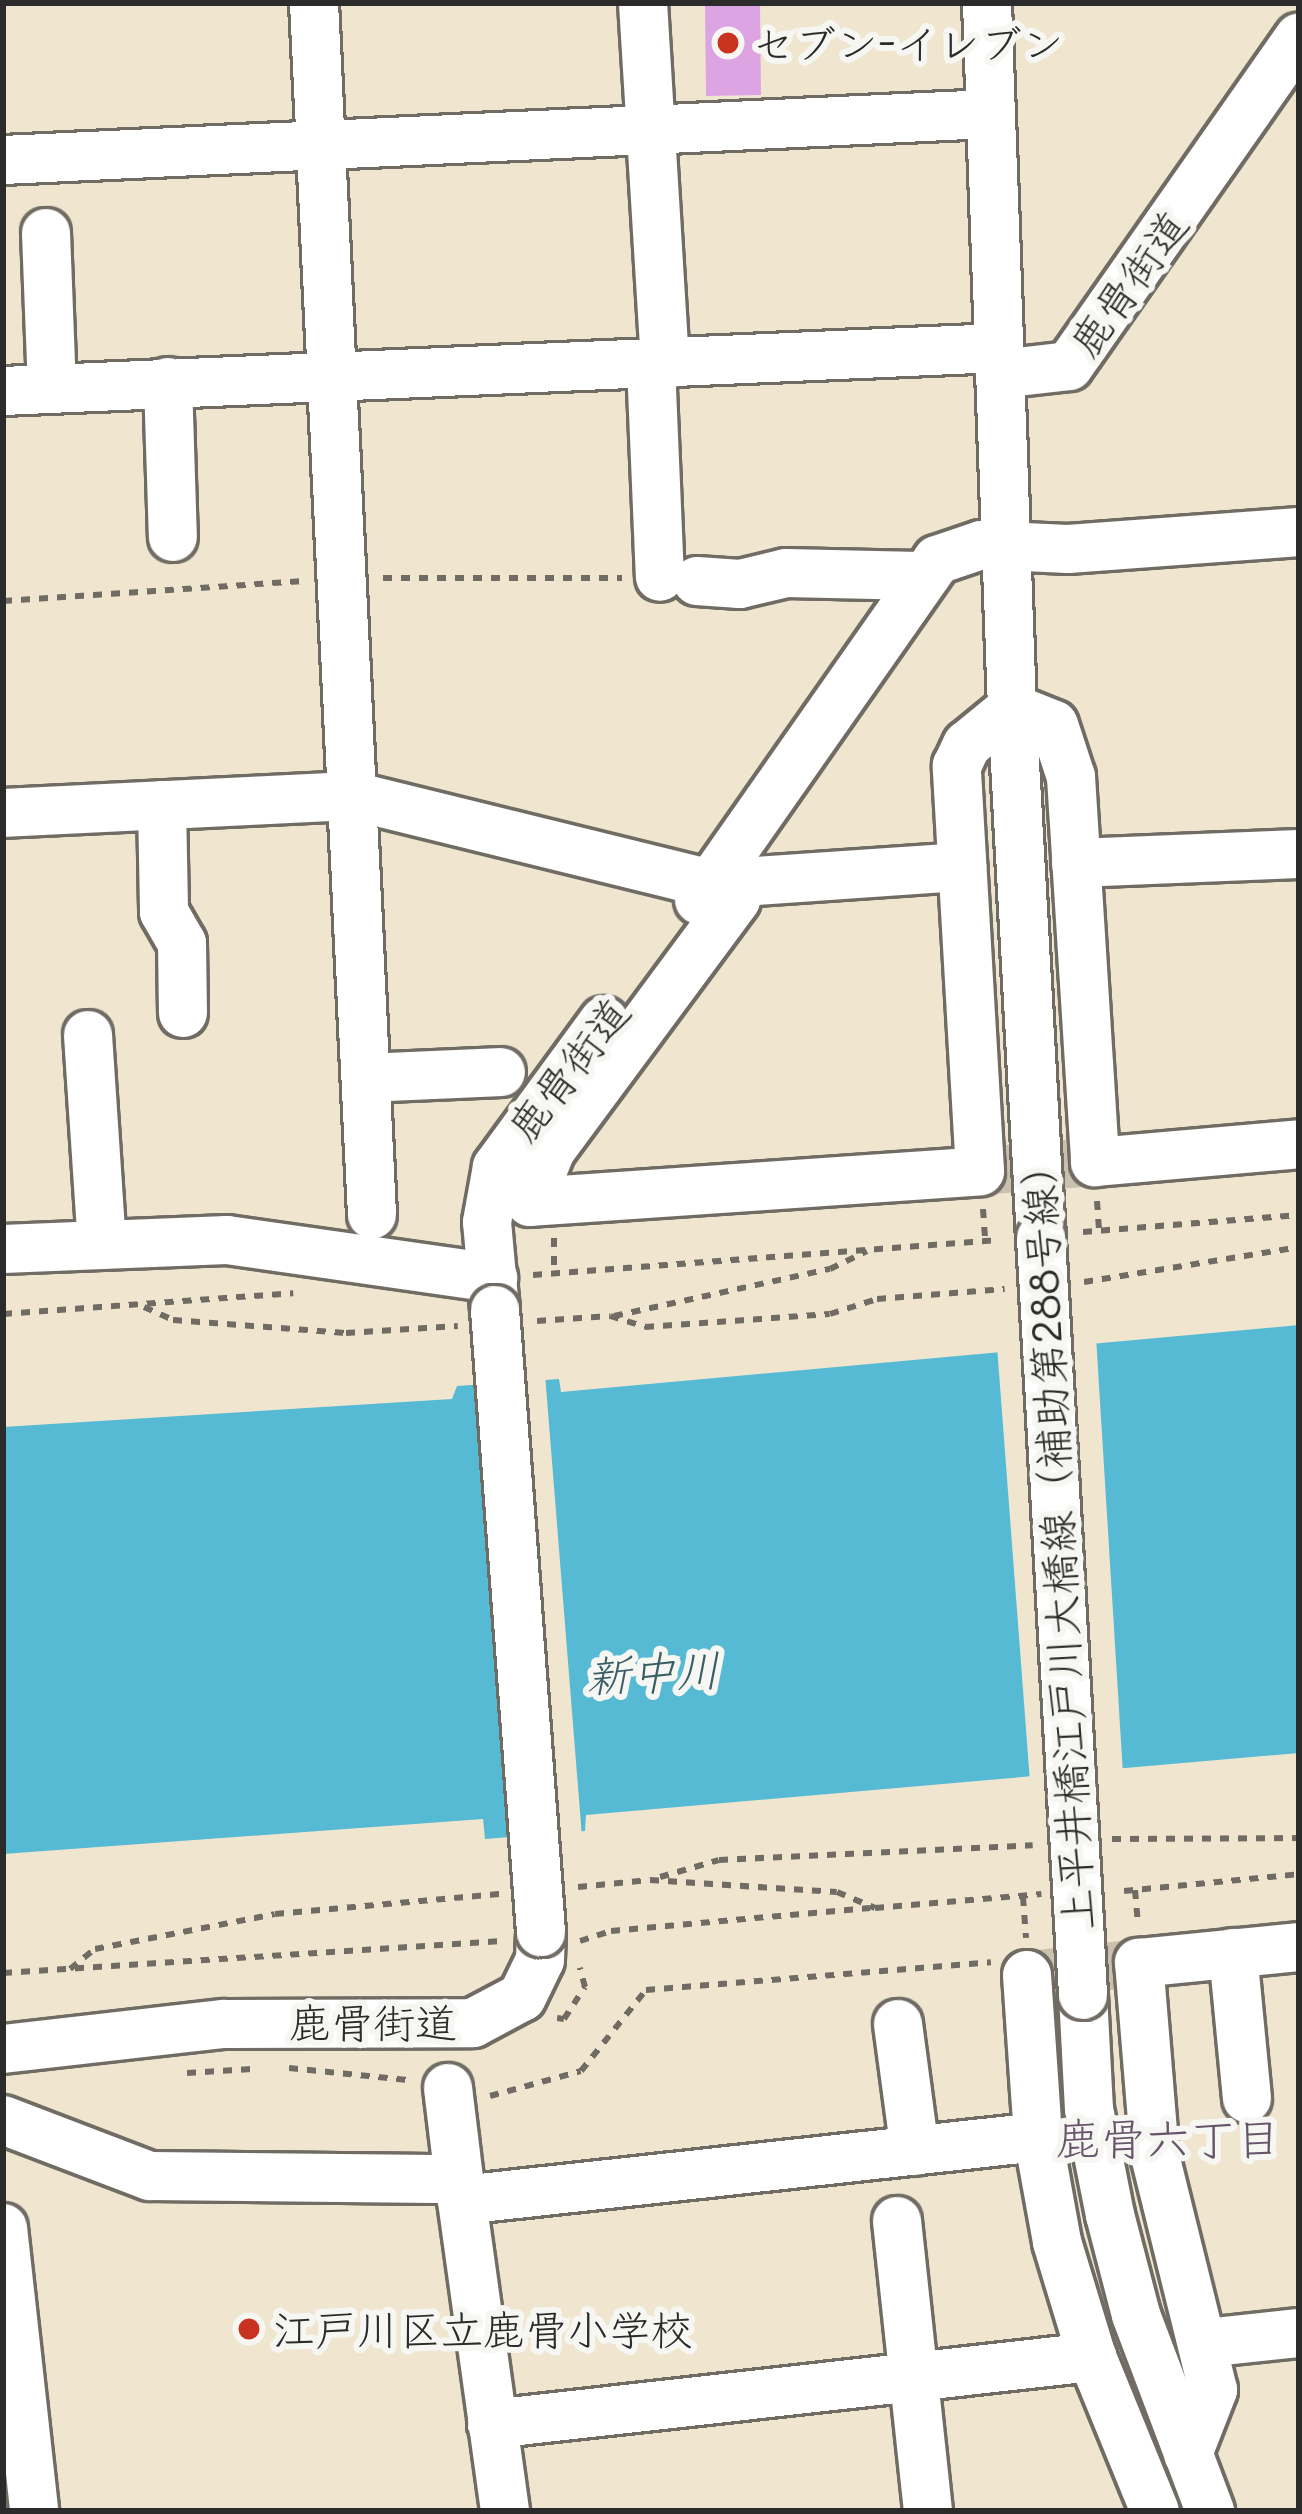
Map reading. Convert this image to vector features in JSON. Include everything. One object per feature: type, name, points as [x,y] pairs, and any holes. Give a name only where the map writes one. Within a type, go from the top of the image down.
[{"type":"street","points":[[314,3],[372,1215]]},
{"type":"street","points":[[643,3],[658,365],[679,579],[740,584],[786,573],[920,576]]},
{"type":"street","points":[[987,3],[1007,544]]},
{"type":"street","name":"鹿骨街道","points":[[3,391],[335,374],[658,365],[1000,361],[1069,365],[1284,100],[1299,37]]},
{"type":"street","points":[[3,160],[991,114]]},
{"type":"street","points":[[46,233],[52,388]]},
{"type":"street","points":[[168,382],[173,537]]},
{"type":"street","name":"鹿骨街道","points":[[3,2049],[224,2024],[473,2023],[521,1997],[540,1960],[544,1938],[491,1185],[508,1144],[725,882],[920,576],[954,552],[1007,544],[1068,549],[1299,532]]},
{"type":"street","name":"上平井橋江戸川大橋線（補助第288号線）","points":[[1007,544],[1089,2109],[1136,2314],[1210,2511]]},
{"type":"street","points":[[725,882],[736,899],[551,1150],[530,1202],[980,1171],[957,766],[967,745],[1012,708],[1054,725],[1071,777],[1095,1162],[1299,1144]]},
{"type":"street","points":[[3,814],[353,796],[725,882],[962,867]]},
{"type":"street","points":[[162,805],[164,912],[182,943],[184,1012]]},
{"type":"street","points":[[1076,863],[1299,854]]},
{"type":"street","points":[[88,1035],[102,1245]]},
{"type":"street","points":[[366,1078],[501,1072]]},
{"type":"street","points":[[3,1249],[227,1240],[497,1309]]},
{"type":"street","points":[[1188,2454],[1214,2390],[1155,2156],[1139,1963],[1299,1947]]},
{"type":"street","points":[[1233,1953],[1246,2098]]},
{"type":"street","points":[[1027,1967],[1038,2137],[1057,2242],[1092,2357],[1155,2511]]},
{"type":"street","points":[[898,2024],[916,2151]]},
{"type":"street","points":[[448,2087],[506,2511]]},
{"type":"street","points":[[3,2120],[149,2176],[460,2189],[1038,2137]]},
{"type":"street","points":[[897,2221],[928,2511]]},
{"type":"street","points":[[3,2228],[10,2325],[34,2511]]},
{"type":"street","points":[[1204,2343],[1299,2333]]},
{"type":"street","points":[[492,2424],[1092,2357]]},
{"type":"path","points":[[3,1314],[141,1305],[173,1320],[346,1333],[869,1250],[1299,1215]]},
{"type":"path","points":[[1074,1283],[1299,1247]]},
{"type":"path","points":[[610,1316],[830,1270],[869,1250]]},
{"type":"path","points":[[497,1309],[610,1316],[645,1327],[806,1316],[877,1299],[1009,1288]]},
{"type":"path","points":[[1091,1840],[1299,1838]]},
{"type":"path","points":[[650,1880],[719,1860],[1048,1844]]},
{"type":"path","points":[[1124,1891],[1299,1874]]},
{"type":"path","points":[[1135,1890],[1139,1946]]},
{"type":"path","points":[[1023,1896],[1027,1967]]},
{"type":"path","points":[[3,1973],[544,1938],[875,1908]]},
{"type":"water","name":"新中川","points":[[1299,1325],[1299,1753],[586,1815],[585,1831],[485,1839],[483,1819],[3,1854],[3,1427],[452,1399],[457,1386],[559,1379],[561,1392]]},
{"type":"pier","points":[[1096,1337],[1123,1774],[1030,1782],[997,1346]]},
{"type":"pier","points":[[545,1374],[582,1837],[518,1843],[481,1378]]},
{"type":"building","points":[[705,3],[760,3],[761,95],[706,96]]},
{"type":"tunnel","points":[[980,1171],[1095,1162]]},
{"type":"tunnel","points":[[1027,1975],[1139,1963]]},
{"type":"place","name":"セブン-イレブン","points":[[728,43]]},
{"type":"place","name":"江戸川区立鹿骨小学校","points":[[249,2329]]},
{"type":"district","name":"鹿骨六丁目","points":[[1168,2138]]}]
